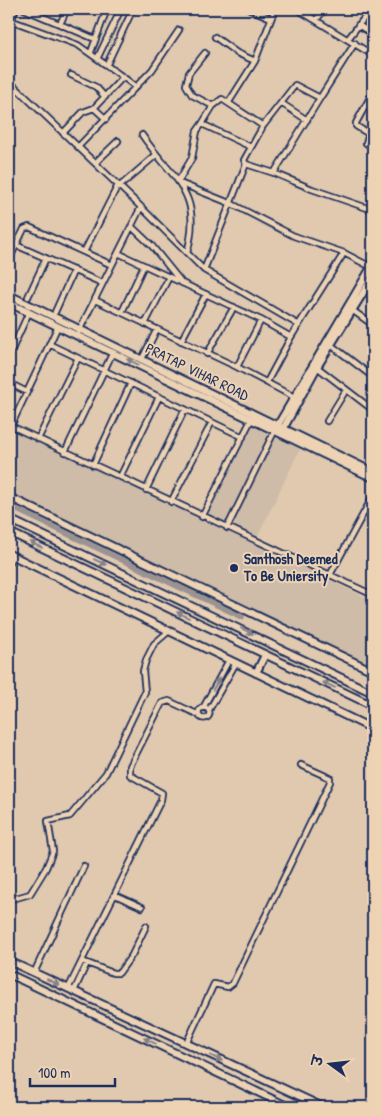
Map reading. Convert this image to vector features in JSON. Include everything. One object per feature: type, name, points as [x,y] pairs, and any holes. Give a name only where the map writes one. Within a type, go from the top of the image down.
[{"type":"street","points":[[15,9],[9,21],[91,52],[136,87]]},
{"type":"street","points":[[24,9],[96,39]]},
{"type":"street","points":[[60,24],[67,9]]},
{"type":"street","points":[[91,52],[108,9]]},
{"type":"street","points":[[98,57],[122,9],[132,10],[107,64]]},
{"type":"street","points":[[250,9],[271,18]]},
{"type":"street","points":[[229,102],[255,61],[274,9]]},
{"type":"street","points":[[297,9],[373,55]]},
{"type":"street","points":[[316,20],[325,9]]},
{"type":"street","points":[[348,39],[371,9]]},
{"type":"street","points":[[358,25],[373,34]]},
{"type":"street","points":[[78,147],[152,70],[179,30]]},
{"type":"street","points":[[215,37],[237,53],[255,61]]},
{"type":"street","points":[[274,173],[354,43]]},
{"type":"street","points":[[204,53],[189,73],[186,84],[192,95],[214,106]]},
{"type":"street","points":[[71,75],[96,87],[105,97]]},
{"type":"street","points":[[63,133],[83,112],[94,108],[123,77]]},
{"type":"street","points":[[9,81],[204,270],[299,325]]},
{"type":"street","points":[[204,270],[232,204],[246,164],[244,160],[263,126],[295,85],[320,98]]},
{"type":"street","points":[[373,92],[356,126],[369,134],[366,143],[373,148]]},
{"type":"street","points":[[180,182],[192,158],[197,131],[214,106],[222,99],[263,126]]},
{"type":"street","points":[[281,103],[307,120]]},
{"type":"street","points":[[94,108],[106,119]]},
{"type":"street","points":[[202,124],[250,147]]},
{"type":"street","points":[[142,135],[188,194],[192,224],[187,253]]},
{"type":"street","points":[[95,163],[118,141]]},
{"type":"street","points":[[84,252],[119,186],[156,155]]},
{"type":"street","points":[[246,164],[373,210]]},
{"type":"street","points":[[180,182],[232,204],[294,236],[372,265],[294,397],[227,528]]},
{"type":"street","points":[[78,332],[141,207]]},
{"type":"street","points":[[9,260],[24,229],[29,227],[112,265]]},
{"type":"street","points":[[132,227],[152,246],[183,284]]},
{"type":"street","points":[[16,245],[102,283]]},
{"type":"street","points":[[118,253],[261,320],[291,337]]},
{"type":"street","points":[[267,382],[291,337],[344,253]]},
{"type":"street","points":[[28,297],[46,258]]},
{"type":"street","points":[[122,312],[144,266]]},
{"type":"street","points":[[55,312],[74,270]]},
{"type":"street","points":[[145,324],[169,277]]},
{"type":"street","points":[[279,429],[373,277]]},
{"type":"street","points":[[181,341],[206,294]]},
{"type":"street","name":"PRATAP VIHAR ROAD","points":[[9,295],[113,352],[279,429]]},
{"type":"street","points":[[95,300],[237,367],[294,397]]},
{"type":"street","name":"PRATAP VIHAR ROAD","points":[[9,303],[58,326],[78,332],[142,359],[279,429],[373,472]]},
{"type":"street","points":[[207,354],[234,308]]},
{"type":"street","points":[[352,310],[373,325]]},
{"type":"street","points":[[9,356],[29,312]]},
{"type":"street","points":[[237,367],[261,320]]},
{"type":"street","points":[[58,326],[10,425],[202,517],[373,595]]},
{"type":"street","points":[[142,359],[157,329]]},
{"type":"street","points":[[50,344],[243,437]]},
{"type":"street","points":[[331,345],[373,377]]},
{"type":"street","points":[[65,452],[106,371],[113,352]]},
{"type":"street","points":[[38,439],[78,358]]},
{"type":"street","points":[[317,367],[373,410]]},
{"type":"street","points":[[9,383],[27,392]]},
{"type":"street","points":[[93,465],[132,383]]},
{"type":"street","points":[[327,421],[346,390]]},
{"type":"street","points":[[120,478],[159,397]]},
{"type":"street","points":[[146,490],[185,409]]},
{"type":"street","points":[[202,517],[252,418]]},
{"type":"street","points":[[171,502],[212,422]]},
{"type":"street","name":"PRATAP VIHAR ROAD","points":[[339,458],[373,478]]},
{"type":"street","points":[[330,575],[373,496]]},
{"type":"street","points":[[9,497],[373,671]]},
{"type":"street","points":[[9,519],[373,693]]},
{"type":"street","points":[[9,532],[373,706]]},
{"type":"street","points":[[9,564],[10,555],[373,728]]},
{"type":"street","points":[[9,900],[30,894],[46,868],[53,851],[48,821],[70,816],[106,773],[145,692],[143,671],[146,660],[154,644],[169,631]]},
{"type":"street","points":[[256,672],[265,655]]},
{"type":"street","points":[[199,715],[229,660]]},
{"type":"street","points":[[71,990],[82,961],[162,800],[162,793],[130,775],[130,766],[162,702],[168,701],[207,718],[210,714],[209,710],[236,663]]},
{"type":"street","points":[[203,708],[209,710]]},
{"type":"street","points":[[186,1044],[214,984],[228,987],[233,983],[330,782],[330,778],[301,765]]},
{"type":"street","points":[[34,973],[84,866]]},
{"type":"street","points":[[114,895],[142,907]]},
{"type":"street","points":[[82,961],[113,973],[119,973],[132,955],[146,926]]},
{"type":"street","points":[[9,961],[323,1107]]},
{"type":"street","points":[[71,990],[87,963]]},
{"type":"street","points":[[9,974],[289,1107]]},
{"type":"shaded area","name":"Santhosh Deemed To Be Uniersity","points":[[250,425],[300,449],[254,544],[373,601],[373,666],[9,492],[9,427],[204,520]]},
{"type":"waterway","points":[[9,506],[242,617]]},
{"type":"place","name":"Santhosh Deemed To Be Uniersity","points":[[234,568]]}]
